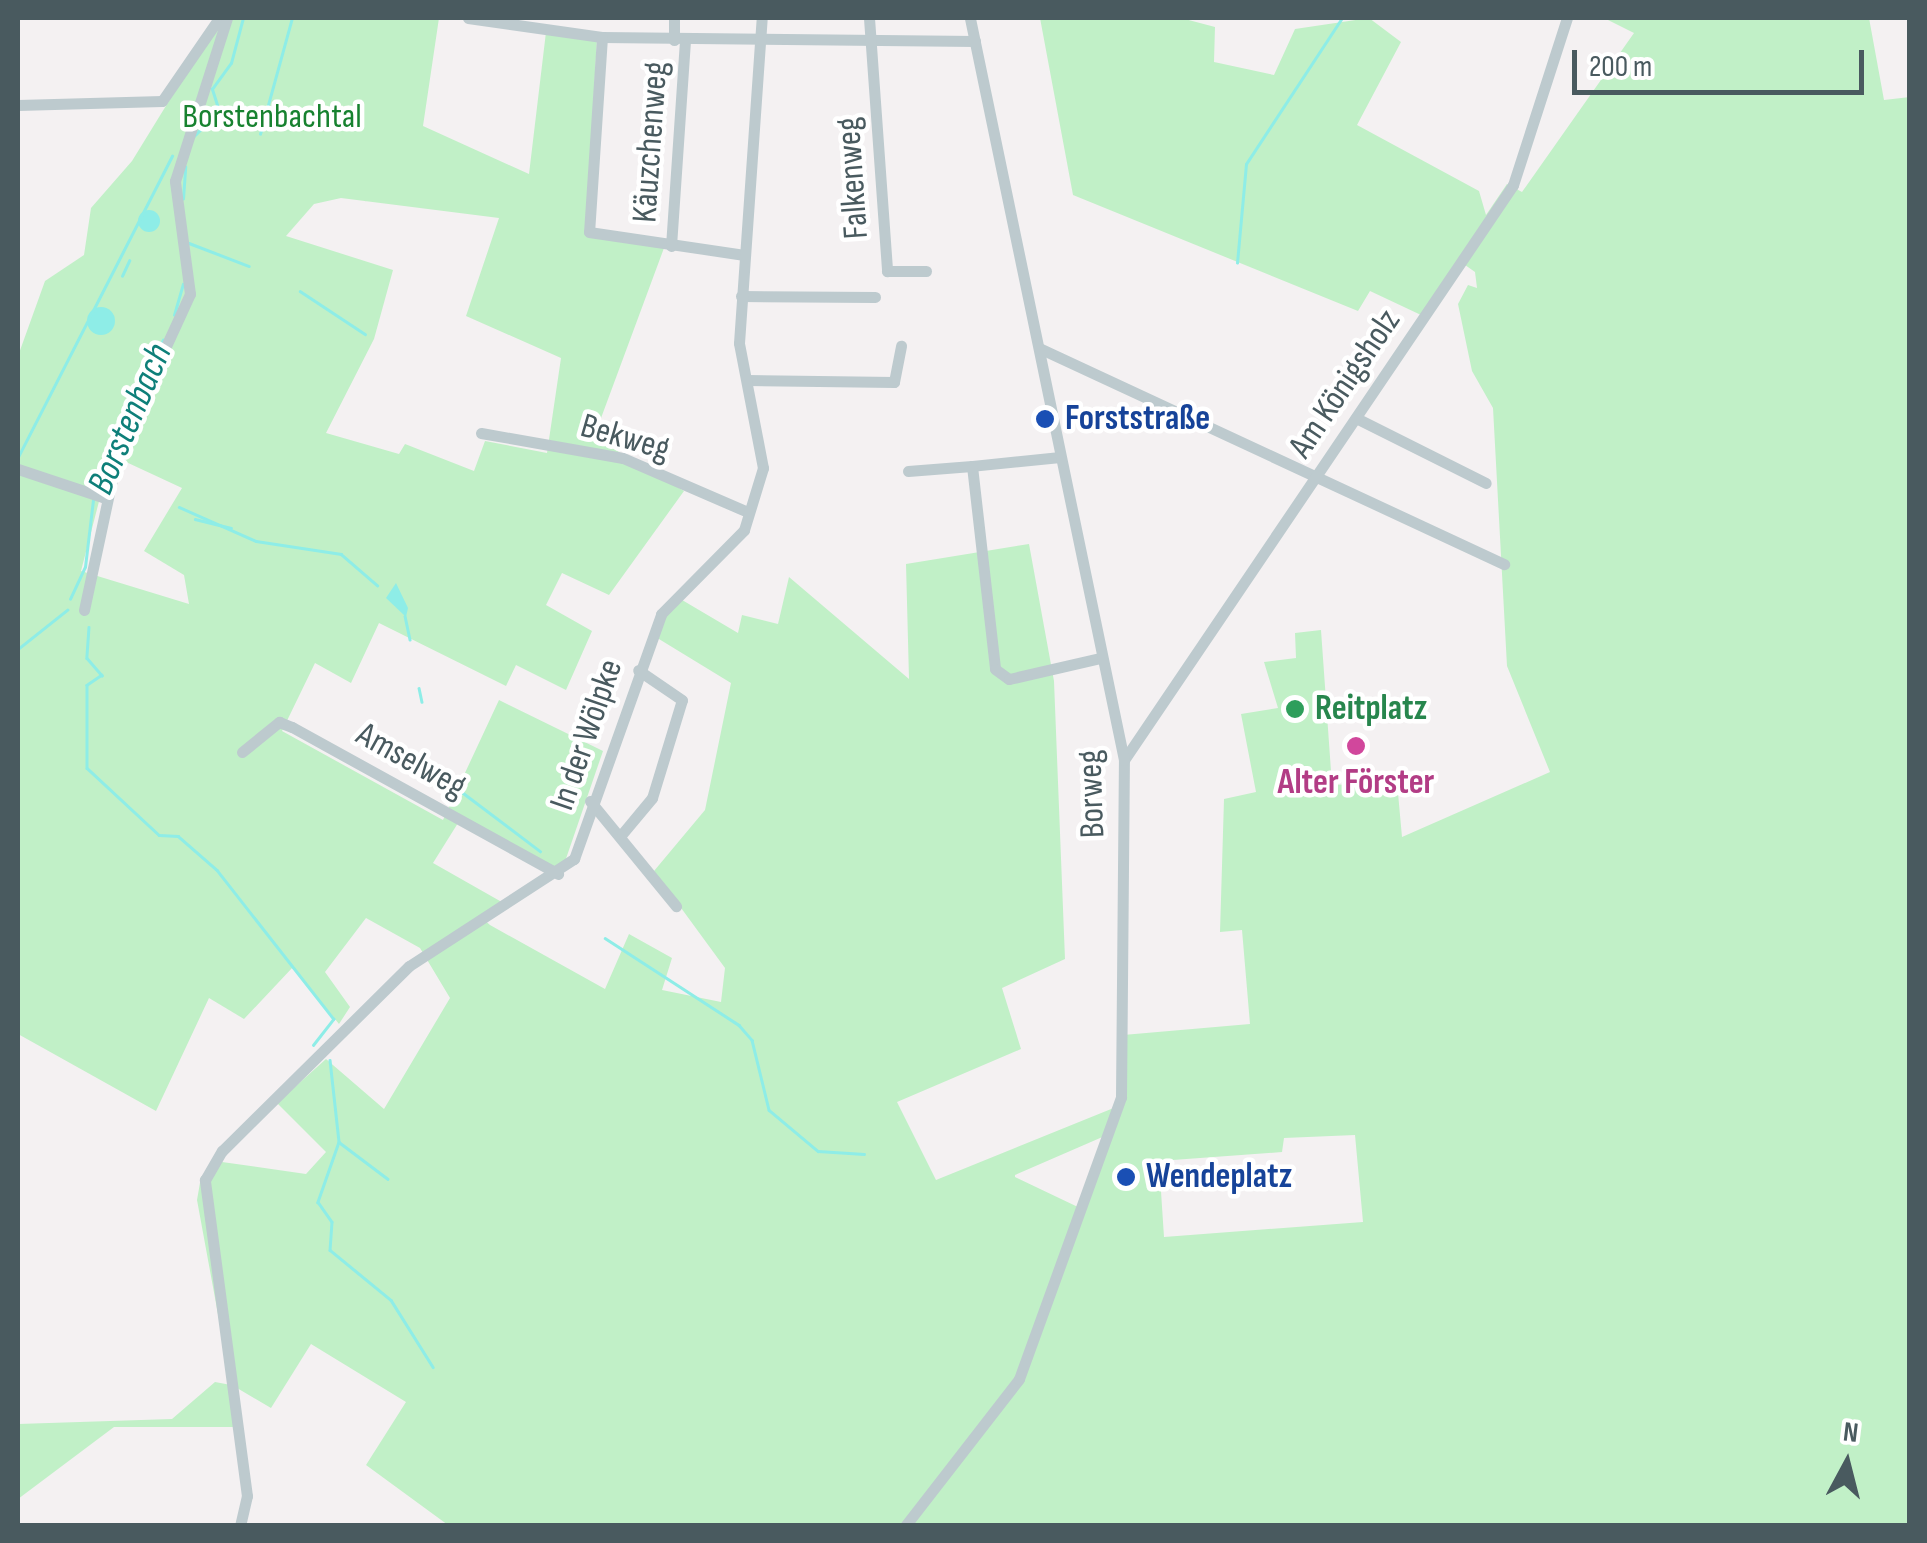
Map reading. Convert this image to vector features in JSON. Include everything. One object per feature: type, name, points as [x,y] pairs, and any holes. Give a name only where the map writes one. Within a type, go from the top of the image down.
[{"type":"street","points":[[18,105],[162,101],[219,18]]},
{"type":"street","points":[[84,610],[102,498],[135,406],[190,294],[175,181],[226,18]]},
{"type":"street","points":[[468,18],[602,37],[975,41]]},
{"type":"street","name":"Käuzchenweg","points":[[671,246],[679,40],[674,18]]},
{"type":"street","name":"In der Wölpke","points":[[240,1526],[247,1496],[205,1180],[222,1151],[409,966],[558,874],[574,858],[590,801],[638,670],[672,598],[744,530],[763,457],[746,380],[742,296],[762,18]]},
{"type":"street","points":[[869,18],[872,42]]},
{"type":"street","name":"Borweg","points":[[905,1526],[1018,1379],[1115,1128],[1124,760],[970,18]]},
{"type":"street","name":"Am Königsholz","points":[[1124,760],[1513,185],[1567,18]]},
{"type":"street","points":[[602,37],[589,232],[744,255]]},
{"type":"street","name":"Falkenweg","points":[[872,42],[886,271],[926,271]]},
{"type":"street","points":[[742,296],[875,297]]},
{"type":"street","points":[[746,380],[894,382],[901,346]]},
{"type":"street","points":[[1039,348],[1504,564]]},
{"type":"street","points":[[1356,418],[1486,483]]},
{"type":"street","name":"Bekweg","points":[[481,433],[623,458],[748,512]]},
{"type":"street","points":[[908,471],[1060,457]]},
{"type":"street","points":[[972,466],[1000,676],[1100,658]]},
{"type":"street","points":[[18,468],[102,498]]},
{"type":"street","points":[[622,834],[652,798],[682,700],[638,670]]},
{"type":"street","name":"Amselweg","points":[[242,752],[280,722],[558,874]]},
{"type":"street","points":[[590,801],[622,834],[676,906]]},
{"type":"green space","name":"Borstenbachtal","points":[[220,18],[439,18],[423,126],[529,174],[546,32],[597,39],[586,233],[664,248],[594,437],[684,491],[609,595],[562,573],[546,605],[592,631],[566,690],[516,665],[506,686],[379,623],[351,683],[315,663],[282,731],[443,820],[499,700],[603,751],[559,879],[458,823],[433,863],[507,905],[482,918],[490,925],[605,989],[629,934],[672,958],[662,990],[721,1002],[725,968],[654,871],[705,810],[731,683],[654,636],[677,597],[738,633],[742,615],[778,624],[789,577],[909,679],[906,564],[1029,544],[1054,681],[1065,959],[1002,988],[1021,1049],[897,1102],[936,1180],[1121,1105],[1123,1035],[1250,1024],[1242,930],[1220,932],[1224,799],[1256,792],[1241,714],[1278,708],[1264,662],[1296,658],[1295,633],[1321,630],[1332,785],[1397,782],[1402,837],[1550,772],[1507,666],[1493,408],[1472,371],[1458,304],[1468,285],[1477,288],[1475,272],[1458,260],[1421,315],[1370,291],[1358,311],[1073,195],[1040,18],[1181,18],[1215,27],[1214,62],[1274,75],[1295,29],[1369,18],[1401,42],[1357,125],[1479,191],[1486,215],[1507,184],[1522,192],[1634,33],[1604,18],[1869,18],[1884,100],[1910,97],[1909,1525],[448,1525],[366,1465],[406,1402],[311,1344],[271,1408],[237,1388],[243,1427],[114,1427],[18,1499],[18,1424],[172,1419],[215,1382],[231,1385],[197,1200],[201,1177],[222,1162],[306,1174],[326,1152],[277,1103],[326,1059],[384,1109],[450,998],[420,948],[366,918],[325,972],[350,1007],[339,1024],[293,967],[244,1019],[209,998],[156,1111],[18,1034],[18,356],[45,281],[84,255],[91,208],[132,161]],"holes":[[[341,198],[499,218],[466,316],[561,358],[547,453],[485,441],[474,471],[405,444],[399,454],[326,433],[374,339],[393,270],[286,236],[314,204]],[[111,455],[182,488],[144,551],[184,575],[189,604],[81,571]],[[1107,1135],[1080,1208],[1015,1175]],[[1355,1135],[1363,1222],[1164,1237],[1159,1161],[1282,1152],[1284,1138]]]},
{"type":"water","points":[[149,210],[157,213],[157,229],[149,232],[141,229],[138,221],[141,213]]},
{"type":"water","points":[[101,307],[111,311],[115,321],[111,331],[101,335],[91,331],[87,321],[91,311]]},
{"type":"water","points":[[396,583],[408,608],[406,617],[386,598]]},
{"type":"waterway","name":"Borstenbach","points":[[194,136],[219,111],[212,89],[231,63],[243,18]]},
{"type":"waterway","points":[[260,134],[292,18]]},
{"type":"waterway","points":[[1237,263],[1246,164],[1342,18]]},
{"type":"waterway","name":"Borstenbach","points":[[18,457],[172,156]]},
{"type":"waterway","points":[[183,199],[185,167]]},
{"type":"waterway","points":[[189,243],[249,266]]},
{"type":"waterway","points":[[122,276],[129,261]]},
{"type":"waterway","name":"Borstenbach","points":[[174,315],[183,284]]},
{"type":"waterway","points":[[300,291],[365,334]]},
{"type":"waterway","name":"Borstenbach","points":[[97,488],[163,340]]},
{"type":"waterway","name":"Borstenbach","points":[[70,599],[85,567],[93,500]]},
{"type":"waterway","points":[[179,507],[256,541],[341,554],[377,585]]},
{"type":"waterway","points":[[195,519],[231,528]]},
{"type":"waterway","name":"Borstenbach","points":[[18,649],[67,610]]},
{"type":"waterway","points":[[405,616],[410,639]]},
{"type":"waterway","points":[[89,627],[87,658],[102,675],[87,685],[87,768],[159,835],[178,836],[217,870],[334,1019],[314,1045]]},
{"type":"waterway","points":[[419,688],[422,702]]},
{"type":"waterway","points":[[454,786],[540,851]]},
{"type":"waterway","points":[[605,938],[739,1025],[752,1040],[769,1110],[818,1151],[864,1154]]},
{"type":"waterway","points":[[330,1060],[339,1142],[318,1202],[332,1222],[330,1250],[391,1300],[433,1367]]},
{"type":"waterway","points":[[339,1142],[388,1179]]},
{"type":"place","name":"Forststraße","points":[[1045,419]]},
{"type":"place","name":"Reitplatz","points":[[1295,709]]},
{"type":"place","name":"Alter Förster","points":[[1356,746]]},
{"type":"place","name":"Wendeplatz","points":[[1126,1177]]}]
